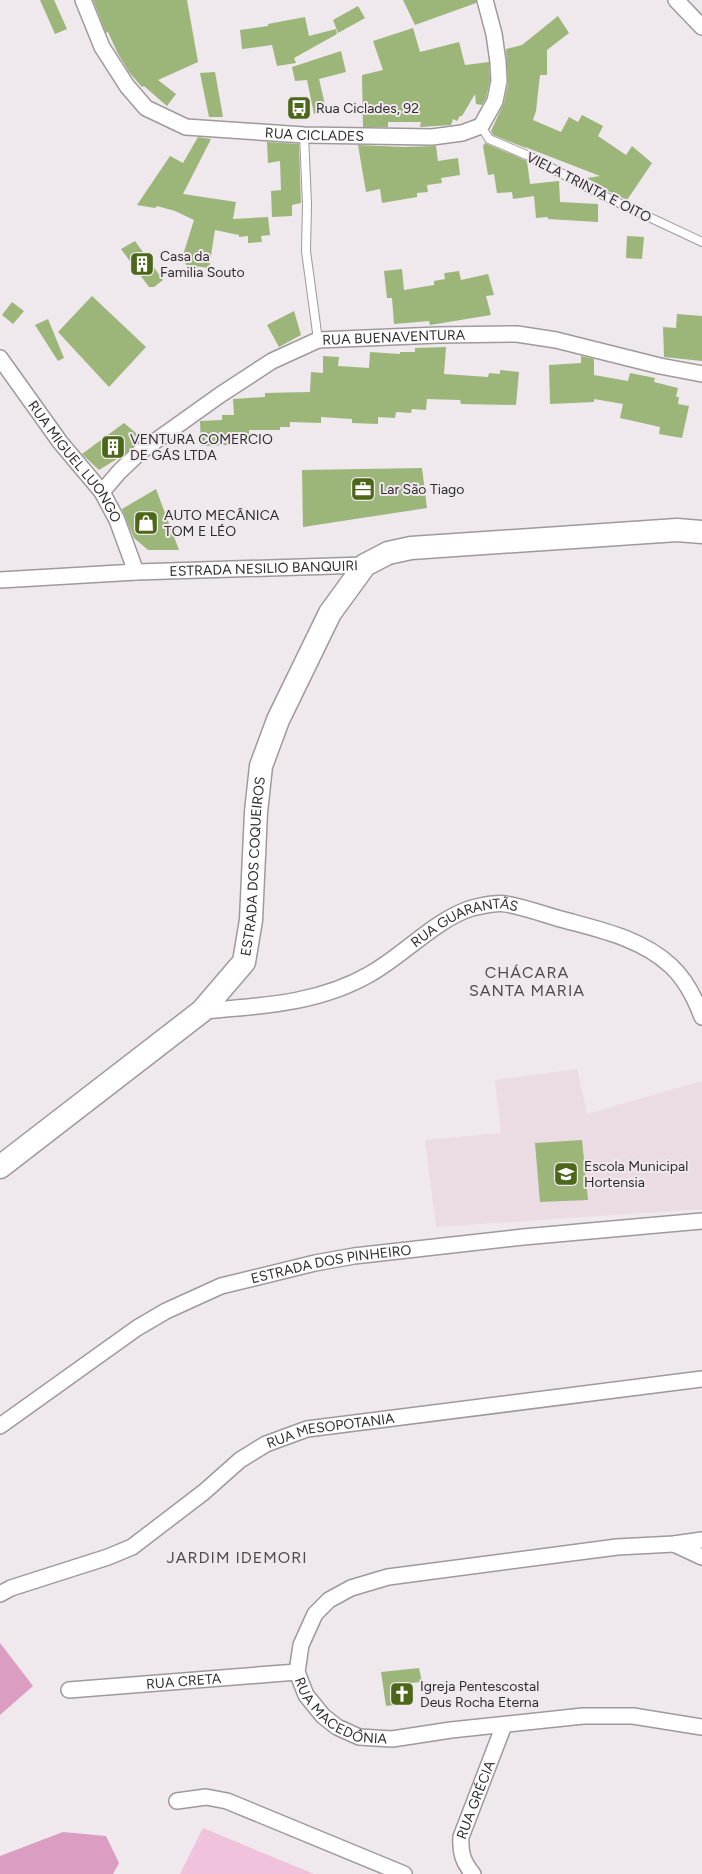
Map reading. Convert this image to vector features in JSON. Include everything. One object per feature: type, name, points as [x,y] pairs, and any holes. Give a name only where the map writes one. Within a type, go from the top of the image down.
[{"type":"street","name":"RUA CICLADES","points":[[83,0],[102,47],[127,86],[146,108],[186,127],[304,135],[432,137],[462,133],[481,126]]},
{"type":"street","points":[[481,126],[494,101],[499,81],[494,34],[485,0]]},
{"type":"street","points":[[676,0],[702,26]]},
{"type":"street","name":"RUA BUENAVENTURA","points":[[102,492],[140,452],[220,395],[272,361],[318,340],[438,334],[517,334],[556,340],[660,366],[702,374]]},
{"type":"street","name":"RUA MIGUEL LUONGO","points":[[0,358],[60,442],[102,492],[116,520],[136,572]]},
{"type":"street","name":"ESTRADA NESILIO BANQUIRI","points":[[0,580],[136,572],[365,565],[388,553],[411,548],[677,530],[702,532]]},
{"type":"street","name":"ESTRADA DOS COQUEIROS","points":[[0,1167],[202,1011],[244,962],[251,920],[256,812],[261,766],[278,720],[330,613],[365,565]]},
{"type":"street","name":"RUA GUARANTÃS","points":[[202,1011],[293,1002],[343,988],[372,973],[450,917],[471,908],[504,903],[617,935],[653,952],[671,966],[685,982],[702,1017]]},
{"type":"street","name":"ESTRADA DOS PINHEIRO","points":[[0,1426],[137,1328],[166,1311],[221,1286],[315,1263],[354,1256],[702,1221]]},
{"type":"street","name":"RUA MESOPOTANIA","points":[[0,1594],[11,1588],[108,1557],[132,1547],[204,1492],[240,1460],[266,1444],[307,1429],[702,1379]]},
{"type":"street","name":"RUA MACEDÔNIA","points":[[702,1540],[674,1544],[617,1547],[388,1577],[351,1588],[330,1600],[316,1614],[301,1645],[298,1672],[306,1696],[323,1716],[337,1727],[359,1737],[392,1739],[452,1730],[583,1716],[633,1716],[702,1727]]},
{"type":"street","points":[[674,1544],[702,1557]]},
{"type":"street","name":"RUA CRETA","points":[[69,1690],[298,1672]]},
{"type":"street","name":"RUA GRÉCIA","points":[[473,1874],[465,1865],[460,1851],[461,1837],[504,1725]]},
{"type":"street","points":[[177,1801],[206,1797],[227,1801],[404,1874]]},
{"type":"lane","name":"VIELA TRINTA E OITO","points":[[481,126],[489,139],[529,156],[600,194],[702,242]]},
{"type":"lane","points":[[304,135],[307,204],[306,251],[318,340]]},
{"type":"shaded area","name":"Escola Municipal Hortensia","points":[[577,1069],[587,1114],[702,1081],[702,1209],[436,1227],[425,1140],[501,1133],[495,1080]]},
{"type":"shaded area","points":[[0,1643],[33,1686],[0,1715]]},
{"type":"shaded area","points":[[203,1828],[314,1874],[180,1874]]},
{"type":"shaded area","points":[[63,1832],[106,1836],[119,1863],[113,1874],[0,1874],[0,1856]]},
{"type":"building","points":[[40,0],[54,0],[67,29],[55,34]]},
{"type":"building","points":[[93,0],[187,0],[198,62],[158,80],[176,94],[167,106],[144,86],[142,87],[129,72],[108,32],[106,33]]},
{"type":"building","points":[[403,0],[476,0],[476,3],[415,25]]},
{"type":"building","points":[[358,6],[365,18],[338,33],[333,20]]},
{"type":"building","points":[[558,16],[569,33],[547,50],[547,75],[540,75],[536,111],[533,120],[561,132],[569,117],[578,122],[582,115],[603,126],[598,136],[626,155],[632,146],[652,163],[627,200],[587,178],[600,176],[493,135],[491,131],[504,103],[508,83],[506,49],[522,45]]},
{"type":"building","points":[[305,17],[309,36],[336,29],[337,34],[294,58],[296,63],[277,66],[272,45],[242,49],[240,30],[268,26],[268,24]]},
{"type":"building","points":[[413,28],[420,52],[459,42],[465,65],[489,62],[490,80],[486,98],[482,105],[476,104],[475,94],[462,116],[457,121],[453,119],[451,125],[420,127],[421,122],[388,122],[388,127],[363,127],[362,75],[383,70],[373,41]]},
{"type":"building","points":[[341,51],[346,72],[319,79],[327,113],[314,114],[307,80],[295,81],[292,67]]},
{"type":"building","points":[[215,72],[223,117],[209,117],[200,73]]},
{"type":"building","points":[[198,137],[211,139],[183,194],[236,202],[233,219],[268,217],[270,235],[261,236],[262,242],[248,243],[248,236],[239,237],[239,235],[215,230],[209,268],[186,265],[183,255],[194,220],[175,211],[157,206],[155,208],[137,205],[170,156],[183,163]]},
{"type":"building","points":[[267,142],[299,144],[301,203],[292,205],[292,216],[272,217],[271,191],[281,190],[280,161],[268,163]]},
{"type":"building","points":[[485,143],[527,161],[530,184],[559,181],[560,202],[598,204],[598,222],[548,219],[548,217],[536,218],[534,196],[513,199],[512,192],[497,193],[494,174],[488,175],[483,146]]},
{"type":"building","points":[[358,145],[436,146],[438,161],[458,158],[460,175],[441,178],[442,183],[427,185],[428,192],[417,193],[417,197],[382,203],[380,189],[366,192]]},
{"type":"building","points":[[627,236],[644,237],[642,259],[626,258]]},
{"type":"building","name":"Casa da Familia Souto","points":[[135,241],[163,280],[154,287],[149,287],[121,249]]},
{"type":"building","points":[[402,269],[404,290],[434,285],[434,281],[445,279],[445,273],[459,271],[461,280],[488,274],[494,295],[486,296],[491,315],[430,325],[429,321],[394,324],[392,298],[387,298],[384,271]]},
{"type":"building","points":[[92,296],[146,347],[109,387],[58,332]]},
{"type":"building","points":[[12,302],[24,311],[13,324],[2,315]]},
{"type":"building","points":[[294,311],[301,335],[279,347],[267,325]]},
{"type":"building","points":[[677,314],[702,316],[702,361],[664,357],[663,327],[676,328]]},
{"type":"building","points":[[48,319],[64,358],[58,361],[35,325]]},
{"type":"building","points":[[446,347],[444,374],[488,377],[489,373],[500,374],[500,370],[519,372],[516,405],[461,404],[460,400],[427,399],[426,410],[412,409],[411,413],[396,412],[395,418],[378,417],[378,424],[352,423],[352,419],[321,417],[321,423],[290,422],[290,427],[280,427],[280,430],[249,430],[249,439],[231,439],[231,445],[201,446],[200,421],[222,420],[222,415],[234,415],[233,399],[265,397],[265,393],[310,392],[311,372],[323,373],[323,356],[339,357],[338,366],[369,368],[370,352],[400,354],[400,352],[415,352],[415,348]]},
{"type":"building","points":[[581,356],[594,359],[594,375],[628,381],[630,373],[655,378],[654,382],[678,388],[676,397],[679,397],[678,404],[689,406],[682,438],[659,434],[660,427],[620,418],[623,404],[594,399],[594,402],[550,404],[549,365],[581,363]]},
{"type":"building","name":"VENTURA COMERCIO DE GÁS LTDA","points":[[124,423],[143,439],[125,454],[99,470],[82,454]]},
{"type":"building","name":"Lar São Tiago","points":[[422,468],[427,508],[303,527],[302,470]]},
{"type":"building","name":"AUTO MECÂNICA TOM E LÉO","points":[[156,489],[179,550],[148,550],[134,538],[122,509]]},
{"type":"building","points":[[582,1140],[588,1200],[540,1202],[535,1143]]},
{"type":"building","points":[[419,1668],[422,1682],[409,1683],[413,1703],[386,1706],[381,1672]]},
{"type":"place","name":"Rua Ciclades, 92","points":[[299,108]]},
{"type":"place","name":"Casa da Familia Souto","points":[[142,264]]},
{"type":"place","name":"VENTURA COMERCIO DE GÁS LTDA","points":[[113,447]]},
{"type":"place","name":"Lar São Tiago","points":[[363,489]]},
{"type":"place","name":"AUTO MECÂNICA TOM E LÉO","points":[[146,523]]},
{"type":"place","name":"Escola Municipal Hortensia","points":[[566,1174]]},
{"type":"place","name":"Igreja Pentescostal Deus Rocha Eterna","points":[[402,1694]]},
{"type":"district","name":"CHÁCARA SANTA MARIA","points":[[527,981]]},
{"type":"district","name":"JARDIM IDEMORI","points":[[237,1557]]}]
